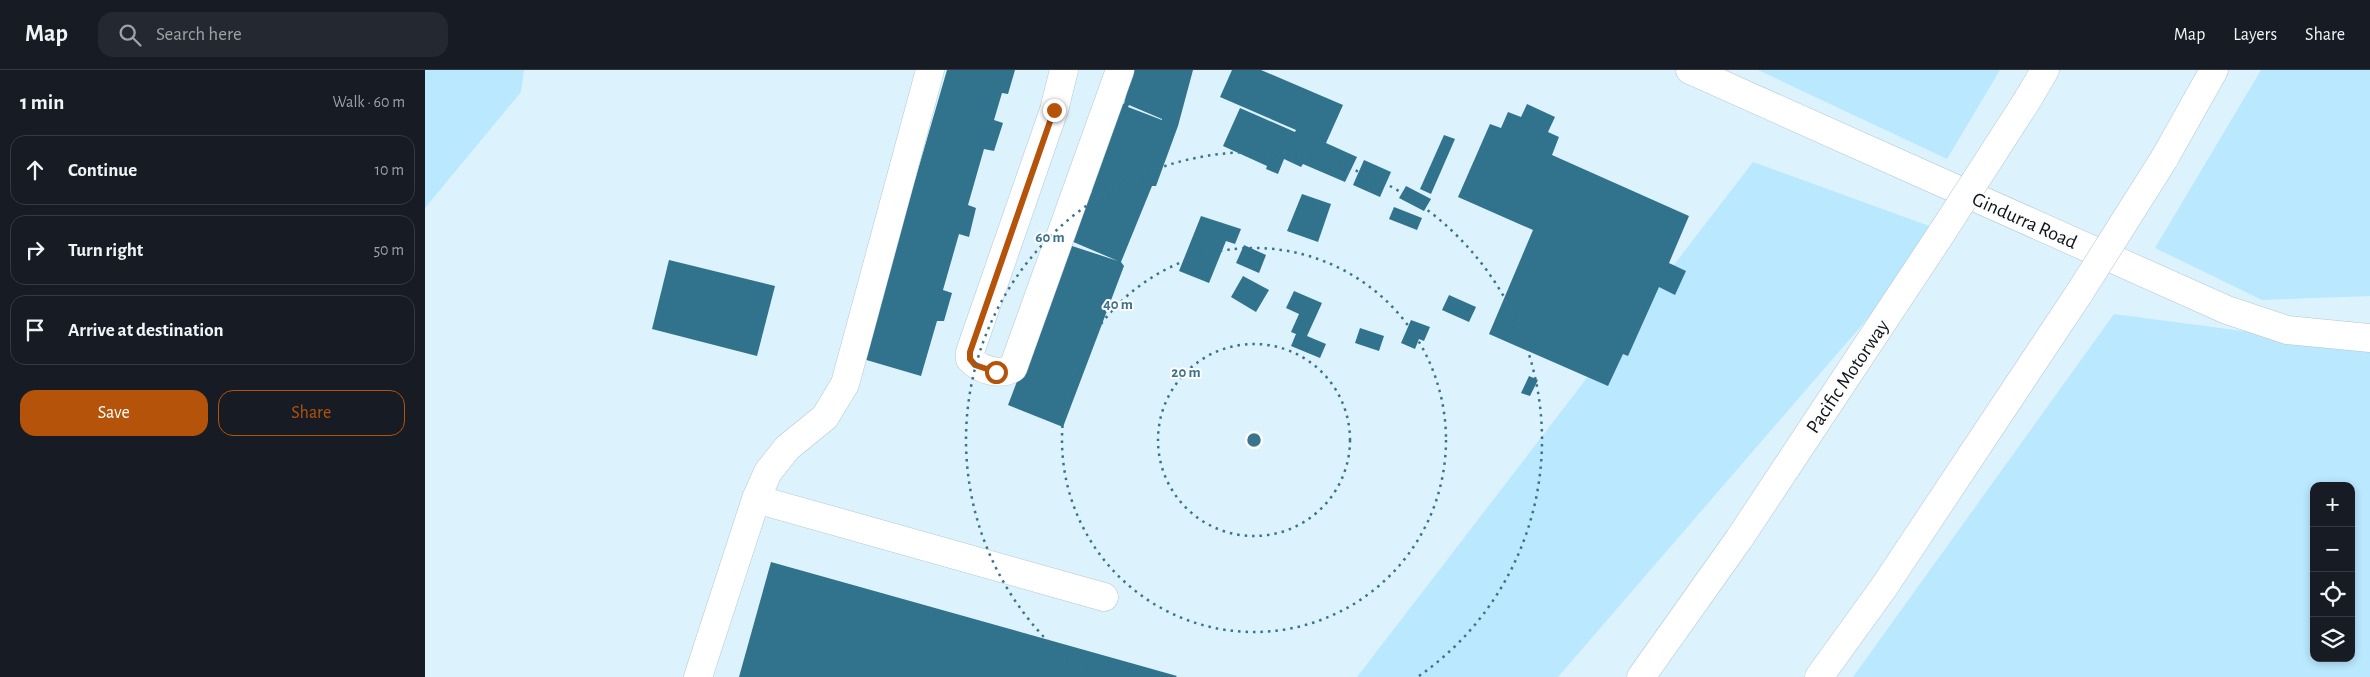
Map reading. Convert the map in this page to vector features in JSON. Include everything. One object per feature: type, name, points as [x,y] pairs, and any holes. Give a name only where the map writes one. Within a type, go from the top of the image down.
[{"type":"main road","points":[[698,677],[756,499],[768,472],[787,448],[825,417],[845,384],[930,70]]},
{"type":"main road","points":[[1064,70],[1054,110],[970,352],[970,359],[975,365],[996,372],[1005,372],[1013,368],[1120,70]]},
{"type":"main road","name":"Gindurra Road","points":[[1690,70],[2227,310],[2287,330],[2370,338]]},
{"type":"main road","name":"Pacific Motorway","points":[[1641,677],[1739,539],[1943,231],[2045,70]]},
{"type":"main road","points":[[1819,677],[1884,587],[2080,292],[2164,159],[2214,70]]},
{"type":"main road","points":[[756,499],[1104,598]]},
{"type":"shaded area","points":[[425,70],[524,70],[521,92],[425,208]]},
{"type":"shaded area","points":[[1758,70],[2000,70],[1947,159]]},
{"type":"shaded area","points":[[2261,70],[2370,70],[2370,296],[2262,300],[2155,248]]},
{"type":"shaded area","points":[[1753,162],[1943,231],[1558,677],[1357,677]]},
{"type":"shaded area","points":[[2114,314],[2370,348],[2370,677],[1853,677]]},
{"type":"building","points":[[947,70],[1015,70],[1008,94],[1002,93],[994,120],[1003,123],[994,151],[984,149],[968,205],[976,208],[969,237],[959,234],[943,290],[952,293],[944,321],[937,321],[921,376],[863,359]]},
{"type":"building","points":[[1132,70],[1193,70],[1178,126],[1156,186],[1152,186],[1121,262],[1124,266],[1063,427],[1008,405],[1069,245],[1118,261],[1071,241],[1092,191],[1084,188],[1113,100],[1124,104]],"holes":[[[1129,105],[1162,120],[1128,107]]]},
{"type":"building","points":[[1232,70],[1261,70],[1343,105],[1326,143],[1357,157],[1345,182],[1303,164],[1301,167],[1284,159],[1278,174],[1266,169],[1267,166],[1223,146],[1240,108],[1295,132],[1296,130],[1220,97]]},
{"type":"building","points":[[1527,104],[1555,117],[1548,132],[1559,137],[1552,155],[1689,216],[1669,263],[1686,271],[1675,295],[1659,287],[1628,356],[1623,354],[1608,386],[1489,334],[1533,230],[1458,197],[1490,124],[1501,128],[1508,112],[1521,117]]},
{"type":"building","points":[[1444,135],[1455,139],[1431,194],[1420,189]]},
{"type":"building","points":[[1364,160],[1391,172],[1380,197],[1353,185]]},
{"type":"building","points":[[1406,186],[1431,199],[1424,211],[1399,198]]},
{"type":"building","points":[[1302,194],[1331,204],[1318,242],[1287,231]]},
{"type":"building","points":[[1394,207],[1422,218],[1417,230],[1389,219]]},
{"type":"building","points":[[1201,216],[1241,229],[1235,244],[1226,241],[1209,283],[1179,271]]},
{"type":"building","points":[[1244,245],[1266,255],[1259,273],[1236,263]]},
{"type":"building","points":[[669,260],[775,286],[757,356],[652,329]]},
{"type":"building","points":[[1243,276],[1269,290],[1256,312],[1231,297]]},
{"type":"building","points":[[1294,291],[1322,303],[1307,336],[1326,344],[1320,358],[1291,346],[1296,334],[1291,332],[1299,314],[1286,308]]},
{"type":"building","points":[[1449,295],[1476,307],[1469,322],[1442,310]]},
{"type":"building","points":[[1411,320],[1430,327],[1424,341],[1419,339],[1415,349],[1401,343]]},
{"type":"building","points":[[1360,328],[1384,336],[1379,351],[1355,343]]},
{"type":"building","points":[[1529,376],[1538,380],[1530,396],[1521,393]]},
{"type":"building","points":[[771,562],[1177,676],[739,677]]},
{"type":"route","points":[[996,372],[975,365],[970,359],[970,352],[1054,110]]}]
